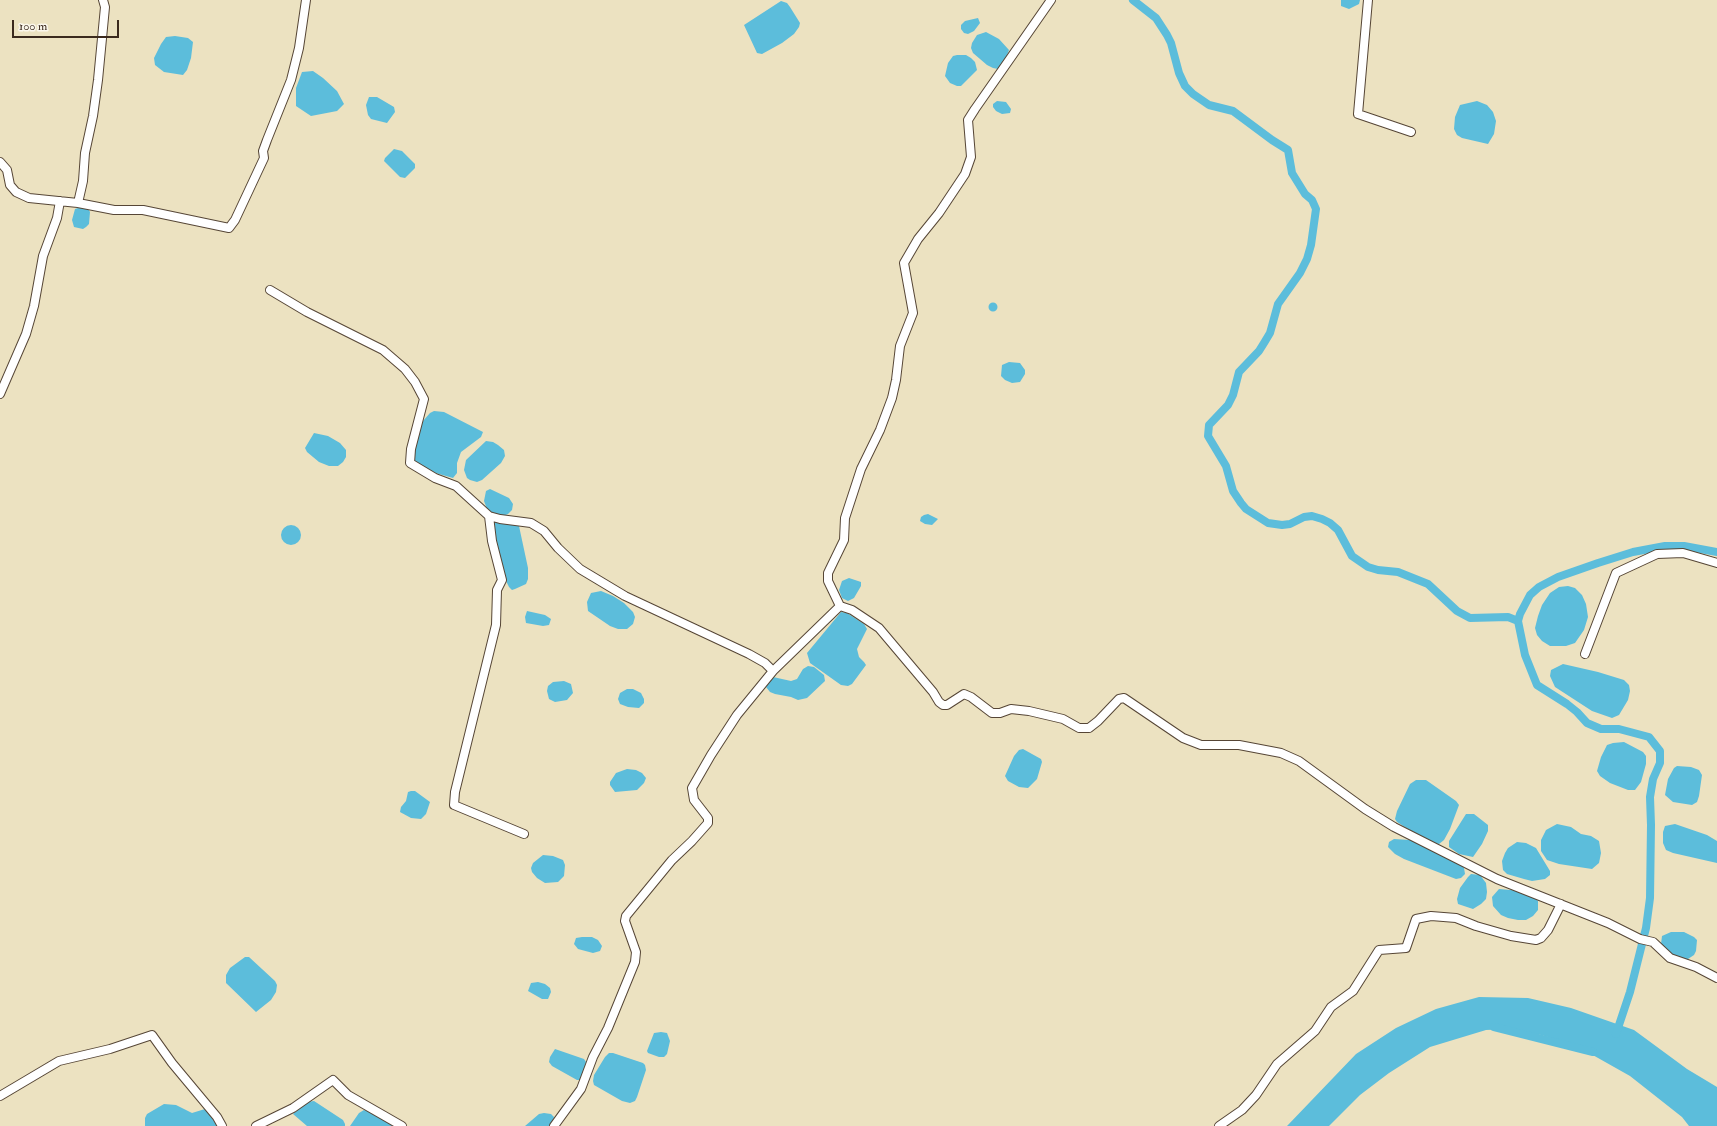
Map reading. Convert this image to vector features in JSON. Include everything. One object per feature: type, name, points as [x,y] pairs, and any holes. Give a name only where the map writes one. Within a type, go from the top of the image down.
[{"type":"street","points":[[78,203],[83,181],[85,153],[93,116],[98,80],[105,7],[104,0]]},
{"type":"street","points":[[0,162],[7,170],[10,185],[16,192],[29,198],[78,203],[114,210],[143,210],[229,228],[235,220],[264,158],[267,140],[291,80],[299,48],[306,0]]},
{"type":"street","points":[[1051,0],[968,120],[971,157],[965,174],[939,213],[918,239],[904,264],[913,313],[900,346],[896,380],[892,398],[880,430],[861,469],[846,518],[844,540],[828,573],[828,581],[840,606],[852,610],[879,628],[933,692],[939,702],[943,704],[947,705],[964,694],[971,696],[992,713],[1000,713],[1012,709],[1028,711],[1063,718],[1079,728],[1089,728],[1098,721],[1119,698],[1124,698],[1183,738],[1201,745],[1239,745],[1282,753],[1300,761],[1365,809],[1394,826],[1497,878],[1608,923],[1640,939],[1653,942],[1670,958],[1696,967],[1717,978]]},
{"type":"street","points":[[1368,0],[1358,114],[1411,132]]},
{"type":"street","points":[[0,394],[26,334],[34,306],[43,256],[57,218],[60,201]]},
{"type":"street","points":[[270,290],[307,312],[383,350],[405,369],[415,382],[424,399],[411,449],[410,462],[436,478],[456,486],[489,516],[500,520],[532,523],[544,531],[558,548],[586,572],[638,603],[749,654],[765,663],[773,671]]},
{"type":"street","points":[[489,516],[492,541],[502,580],[497,590],[496,625],[455,792],[454,805],[524,834]]},
{"type":"street","points":[[1585,654],[1616,573],[1657,554],[1683,553],[1717,563]]},
{"type":"street","points":[[554,1126],[581,1089],[593,1057],[608,1028],[635,962],[636,952],[625,921],[626,916],[672,860],[692,841],[708,822],[708,818],[694,800],[692,788],[711,755],[737,716],[773,671],[840,606]]},
{"type":"street","points":[[1219,1126],[1242,1110],[1256,1095],[1278,1064],[1315,1031],[1331,1007],[1353,991],[1379,950],[1406,948],[1416,919],[1431,916],[1456,918],[1476,926],[1511,936],[1536,940],[1541,938],[1548,930],[1561,904]]},
{"type":"street","points":[[0,1096],[59,1060],[110,1049],[152,1036],[172,1063],[217,1117],[222,1126]]},
{"type":"street","points":[[256,1126],[293,1108],[332,1080],[353,1098],[402,1126]]},
{"type":"water","points":[[1341,0],[1360,0],[1359,4],[1349,9],[1341,6]]},
{"type":"water","points":[[781,1],[787,3],[790,7],[800,23],[799,27],[794,34],[782,43],[762,54],[757,53],[744,25]]},
{"type":"water","points":[[978,18],[980,23],[974,31],[968,34],[964,33],[961,29],[961,25],[965,21]]},
{"type":"water","points":[[986,32],[999,39],[1009,50],[1006,58],[998,69],[987,65],[973,53],[971,48],[977,35]]},
{"type":"water","points":[[175,36],[188,38],[193,42],[191,58],[187,70],[183,75],[164,72],[155,65],[154,58],[161,44],[166,37]]},
{"type":"water","points":[[966,55],[971,58],[975,62],[977,70],[961,86],[950,83],[945,76],[948,63],[953,56]]},
{"type":"water","points":[[313,71],[337,91],[344,104],[337,111],[311,116],[296,106],[296,88],[302,72]]},
{"type":"water","points":[[369,97],[377,97],[394,107],[395,112],[387,123],[371,119],[368,115],[366,105]]},
{"type":"water","points":[[997,101],[1006,102],[1011,109],[1010,113],[1002,114],[996,111],[993,104]]},
{"type":"water","points":[[1477,101],[1487,105],[1493,112],[1496,121],[1494,134],[1488,144],[1462,138],[1457,135],[1454,129],[1455,117],[1460,105]]},
{"type":"water","points":[[394,149],[402,151],[415,164],[415,168],[405,178],[400,177],[384,161]]},
{"type":"water","points":[[87,207],[90,212],[89,224],[83,229],[74,227],[72,220],[75,209]]},
{"type":"water","points":[[993,302],[998,307],[993,312],[988,307]]},
{"type":"water","points":[[1009,362],[1020,363],[1025,370],[1025,374],[1020,382],[1012,383],[1005,380],[1001,376],[1002,365]]},
{"type":"water","points":[[434,411],[444,412],[483,432],[481,437],[461,452],[457,463],[457,473],[453,478],[432,472],[414,463],[413,458],[423,421],[430,413]]},
{"type":"water","points":[[314,433],[328,436],[340,443],[346,450],[346,457],[343,462],[338,466],[329,466],[319,462],[307,452],[305,448]]},
{"type":"water","points":[[486,441],[493,442],[498,445],[504,450],[505,456],[501,463],[482,480],[477,482],[470,480],[467,478],[464,470],[466,460]]},
{"type":"water","points":[[490,489],[509,498],[513,504],[512,510],[508,514],[503,516],[494,515],[487,509],[484,501],[486,491]]},
{"type":"water","points":[[928,514],[938,519],[932,525],[925,524],[920,521],[921,517]]},
{"type":"water","points":[[493,521],[511,523],[519,526],[528,568],[528,579],[526,584],[512,590],[505,579],[497,549]]},
{"type":"water","points":[[287,525],[295,525],[301,531],[301,539],[295,545],[287,545],[281,539],[281,531]]},
{"type":"water","points":[[849,578],[861,582],[861,586],[854,598],[848,601],[842,598],[839,590],[842,581]]},
{"type":"water","points":[[1568,586],[1575,588],[1582,595],[1586,604],[1588,617],[1584,630],[1575,643],[1566,646],[1550,646],[1542,641],[1537,635],[1535,628],[1538,616],[1542,605],[1550,593],[1559,587]]},
{"type":"water","points":[[601,591],[624,603],[633,612],[635,617],[633,624],[627,629],[618,629],[610,626],[588,611],[587,602],[591,593]]},
{"type":"water","points":[[527,611],[545,615],[551,619],[549,625],[543,626],[526,623],[525,617]]},
{"type":"water","points":[[841,612],[847,613],[864,624],[867,629],[857,649],[859,657],[866,665],[852,684],[848,686],[841,685],[810,663],[807,653]]},
{"type":"water","points":[[1563,664],[1624,680],[1629,685],[1630,691],[1628,700],[1619,715],[1612,718],[1592,711],[1555,687],[1550,676],[1551,670]]},
{"type":"water","points":[[808,666],[814,667],[824,675],[825,681],[807,698],[798,700],[775,694],[770,692],[766,687],[767,683],[773,677],[791,681],[797,679],[803,669]]},
{"type":"water","points":[[564,681],[571,684],[573,693],[567,700],[555,702],[549,699],[547,691],[548,686],[553,682]]},
{"type":"water","points":[[627,689],[633,689],[641,693],[644,703],[639,708],[628,707],[620,704],[618,699],[620,693]]},
{"type":"water","points":[[1624,742],[1643,752],[1646,756],[1646,764],[1641,782],[1635,790],[1628,790],[1610,783],[1600,776],[1597,771],[1601,757],[1607,745]]},
{"type":"water","points":[[1023,749],[1041,759],[1042,762],[1037,779],[1028,788],[1019,787],[1008,781],[1005,776],[1014,756],[1019,750]]},
{"type":"water","points":[[1677,766],[1691,767],[1699,770],[1702,775],[1697,802],[1692,805],[1673,802],[1665,795],[1668,779],[1674,768]]},
{"type":"water","points":[[627,769],[636,770],[642,773],[646,778],[644,783],[637,790],[615,792],[610,785],[610,782],[616,773]]},
{"type":"water","points":[[1416,780],[1426,780],[1456,801],[1459,805],[1450,829],[1444,840],[1439,844],[1433,843],[1408,829],[1395,819],[1397,811],[1410,784]]},
{"type":"water","points":[[415,791],[430,802],[426,814],[421,819],[411,818],[400,812],[401,807],[406,801],[408,792]]},
{"type":"water","points":[[1466,814],[1474,814],[1488,825],[1488,831],[1482,844],[1473,857],[1459,854],[1449,847],[1449,841]]},
{"type":"water","points":[[1557,824],[1571,827],[1581,834],[1591,836],[1599,841],[1601,853],[1599,863],[1592,869],[1559,864],[1547,860],[1541,851],[1541,840],[1546,830]]},
{"type":"water","points":[[1675,824],[1707,835],[1717,841],[1717,863],[1666,850],[1663,843],[1663,832],[1665,826]]},
{"type":"water","points":[[1394,839],[1410,840],[1460,864],[1464,868],[1465,874],[1461,878],[1456,879],[1404,859],[1395,854],[1388,847],[1389,842]]},
{"type":"water","points":[[1517,842],[1526,843],[1536,848],[1550,871],[1550,875],[1545,879],[1532,881],[1507,874],[1503,870],[1502,861],[1505,853],[1508,848]]},
{"type":"water","points":[[543,855],[553,856],[563,860],[565,865],[564,876],[558,882],[545,883],[537,878],[532,872],[531,868],[533,863]]},
{"type":"water","points":[[1471,874],[1480,875],[1486,883],[1487,892],[1486,899],[1473,909],[1458,904],[1457,899],[1460,888]]},
{"type":"water","points":[[1499,889],[1522,891],[1533,896],[1538,901],[1538,910],[1533,916],[1526,920],[1508,918],[1501,915],[1493,906],[1492,897]]},
{"type":"water","points":[[1671,932],[1684,932],[1697,940],[1694,955],[1688,959],[1678,959],[1664,949],[1661,944],[1662,936]]},
{"type":"water","points":[[592,937],[598,940],[602,946],[600,951],[593,953],[578,949],[574,944],[576,938]]},
{"type":"water","points":[[245,957],[249,957],[275,981],[277,985],[276,992],[271,1000],[256,1012],[226,983],[226,975],[230,968]]},
{"type":"water","points":[[538,982],[545,984],[550,988],[551,992],[548,999],[542,999],[528,991],[531,983]]},
{"type":"water","points":[[1479,997],[1528,998],[1571,1008],[1634,1030],[1687,1069],[1717,1087],[1717,1126],[1689,1126],[1682,1117],[1630,1076],[1575,1045],[1541,1035],[1509,1029],[1486,1030],[1430,1047],[1389,1073],[1360,1095],[1329,1126],[1287,1126],[1356,1054],[1396,1028],[1436,1009]]},
{"type":"water","points":[[654,1033],[667,1033],[670,1041],[667,1054],[664,1057],[659,1057],[648,1053],[647,1051]]},
{"type":"water","points":[[555,1049],[584,1059],[586,1062],[580,1080],[577,1080],[552,1066],[549,1062]]},
{"type":"water","points":[[609,1053],[643,1063],[645,1065],[646,1070],[635,1101],[630,1103],[622,1101],[594,1085],[594,1075]]},
{"type":"water","points":[[314,1101],[343,1120],[345,1126],[307,1126],[293,1114],[307,1102]]},
{"type":"water","points":[[164,1104],[176,1105],[192,1113],[205,1109],[218,1126],[145,1126],[145,1118],[147,1114]]},
{"type":"water","points":[[364,1110],[397,1126],[350,1126],[359,1113]]},
{"type":"water","points":[[539,1114],[551,1114],[554,1117],[552,1126],[525,1126]]},
{"type":"waterway","points":[[1133,0],[1156,18],[1167,35],[1171,43],[1179,73],[1185,86],[1193,94],[1209,105],[1233,111],[1288,150],[1292,173],[1305,194],[1312,200],[1316,209],[1311,245],[1307,259],[1300,273],[1278,304],[1270,333],[1264,343],[1259,351],[1239,372],[1233,395],[1228,405],[1209,425],[1208,436],[1226,466],[1233,491],[1241,503],[1246,509],[1268,523],[1282,525],[1290,524],[1304,517],[1312,516],[1322,519],[1330,523],[1338,530],[1352,556],[1368,567],[1378,570],[1398,572],[1428,584],[1457,611],[1470,618],[1508,617],[1518,621],[1525,655],[1537,685],[1567,704],[1587,723],[1601,729],[1619,729],[1649,737],[1660,751],[1660,763],[1653,779],[1650,797],[1650,898],[1646,928],[1630,992],[1616,1034]]},
{"type":"waterway","points":[[1518,621],[1530,595],[1539,587],[1558,577],[1598,563],[1633,552],[1665,546],[1684,546],[1717,552]]},
{"type":"waterway","points":[[1494,1027],[1593,1052]]}]
